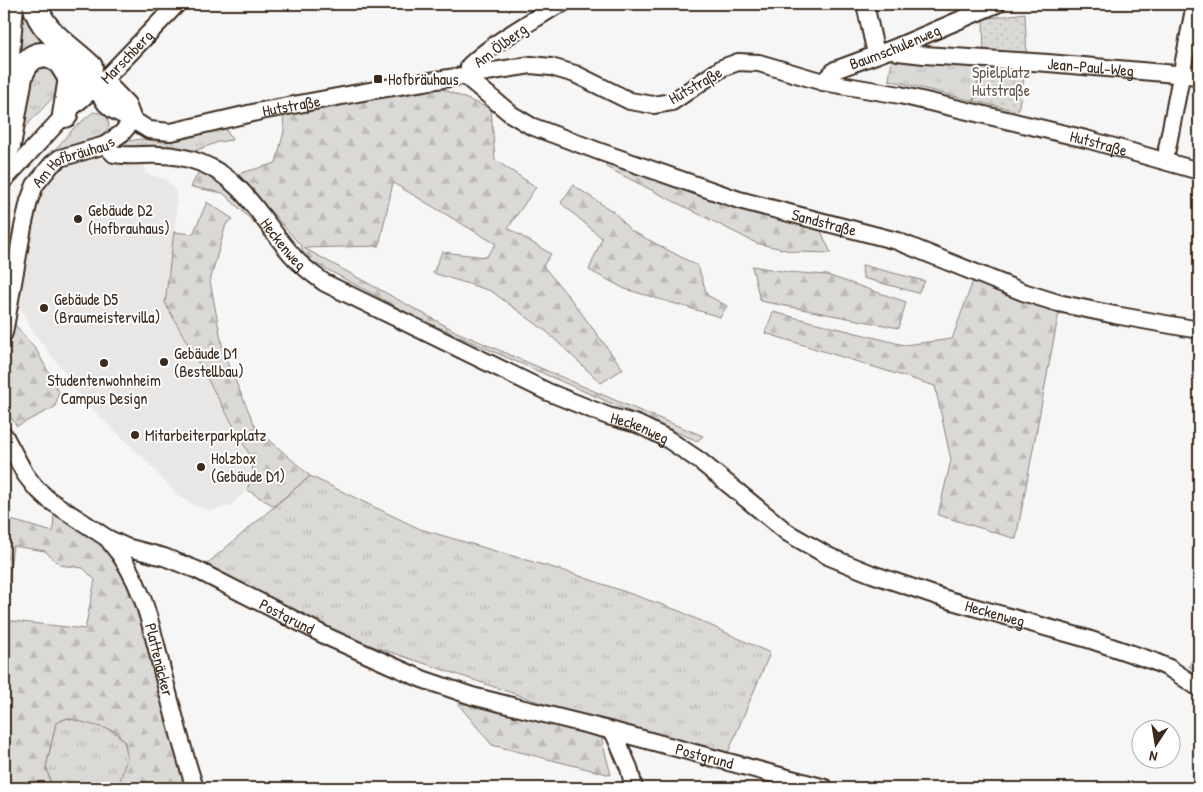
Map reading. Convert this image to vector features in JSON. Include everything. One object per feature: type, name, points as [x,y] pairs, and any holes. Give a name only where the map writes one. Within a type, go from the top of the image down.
[{"type":"highway","points":[[4,94],[11,4]]},
{"type":"highway","points":[[35,4],[41,21],[99,84]]},
{"type":"highway","points":[[11,159],[8,146],[20,77],[24,68],[35,56],[44,55],[76,68],[99,84]]},
{"type":"highway","points":[[60,61],[70,77],[65,115]]},
{"type":"street","name":"Marschberg","points":[[4,180],[11,159],[65,115],[99,84],[177,4]]},
{"type":"street","name":"Am Ölberg","points":[[468,74],[470,66],[478,57],[554,7],[562,4]]},
{"type":"street","points":[[866,4],[876,54]]},
{"type":"street","name":"Baumschulenweg","points":[[823,82],[834,70],[896,47],[997,4]]},
{"type":"street","points":[[1167,149],[1195,4]]},
{"type":"street","name":"Jean-Paul-Weg","points":[[896,47],[898,52],[924,56],[1048,63],[1199,76]]},
{"type":"street","name":"Hutstraße","points":[[99,84],[106,104],[113,110],[149,130],[171,132],[261,110],[531,65],[551,67],[575,74],[630,101],[653,105],[672,102],[722,68],[738,62],[760,63],[823,82],[900,95],[1086,139],[1199,171]]},
{"type":"street","name":"Sandstraße","points":[[468,74],[469,80],[511,114],[532,126],[601,152],[761,207],[897,241],[986,278],[1058,303],[1199,330]]},
{"type":"street","name":"Am Hofbräuhaus","points":[[4,333],[23,227],[35,185],[52,164],[60,158],[105,145],[122,133],[133,120]]},
{"type":"street","name":"Heckenweg","points":[[105,145],[114,154],[179,157],[200,163],[222,173],[244,192],[293,257],[309,272],[325,283],[548,392],[608,416],[637,424],[666,438],[700,462],[788,533],[830,557],[872,574],[952,601],[1088,639],[1153,661],[1169,668],[1199,688]]},
{"type":"street","name":"Postgrund","points":[[4,435],[25,474],[35,487],[49,500],[107,538],[197,570],[330,638],[422,679],[472,696],[613,731],[825,788]]},
{"type":"street","name":"Plattenäcker","points":[[107,538],[122,556],[139,587],[148,614],[180,742],[195,788]]},
{"type":"street","points":[[613,731],[629,768],[634,788]]},
{"type":"shaded area","points":[[98,156],[106,162],[126,159],[145,165],[145,173],[167,180],[175,189],[177,200],[176,217],[165,303],[252,459],[253,473],[247,490],[230,506],[211,511],[194,505],[177,495],[145,460],[84,401],[69,378],[32,331],[19,304],[16,289],[36,190],[66,159]]},
{"type":"green space","points":[[18,4],[26,4],[53,46],[18,59]]},
{"type":"green space","name":"Spielplatz Hutstraße","points":[[1025,13],[1027,62],[1018,111],[974,101],[984,59],[983,19]]},
{"type":"green space","points":[[892,59],[983,63],[974,101],[889,80]]},
{"type":"green space","points":[[40,68],[54,71],[59,81],[59,91],[15,138],[32,71]]},
{"type":"green space","points":[[440,88],[491,109],[495,160],[536,187],[508,228],[551,254],[543,266],[570,298],[623,369],[601,383],[547,332],[491,291],[433,273],[442,252],[486,257],[496,244],[393,183],[379,246],[304,248],[457,332],[703,436],[697,441],[417,318],[302,256],[302,247],[238,174],[276,163],[284,131],[283,112]]},
{"type":"green space","points":[[93,112],[107,114],[109,127],[104,134],[97,139],[52,153],[73,129]]},
{"type":"green space","points":[[224,126],[232,140],[218,142],[192,152],[118,150],[127,141],[141,139],[163,142],[179,140]]},
{"type":"green space","points":[[607,161],[743,210],[820,229],[831,253],[795,252],[756,243],[606,167]]},
{"type":"green space","points":[[201,167],[234,188],[262,230],[223,193],[191,187]]},
{"type":"green space","points":[[573,185],[615,213],[630,230],[698,266],[707,295],[727,306],[720,317],[625,289],[589,270],[602,238],[561,203]]},
{"type":"green space","points":[[207,202],[233,219],[226,224],[210,281],[224,355],[256,428],[310,476],[274,506],[247,490],[253,473],[252,459],[165,303],[174,232],[193,234]]},
{"type":"green space","points":[[862,265],[925,281],[918,293],[863,278]]},
{"type":"green space","points":[[752,266],[788,272],[827,275],[906,302],[899,328],[760,301]]},
{"type":"green space","points":[[974,278],[1062,308],[1058,317],[1016,539],[938,515],[951,460],[935,386],[765,333],[773,312],[904,345],[952,339]]},
{"type":"green space","points":[[12,321],[37,351],[59,392],[55,407],[17,426],[4,409],[4,367]]},
{"type":"green space","points":[[310,476],[420,529],[571,573],[677,610],[770,653],[727,755],[613,727],[331,632],[202,568]]},
{"type":"green space","points":[[54,513],[104,541],[132,576],[192,788],[118,788],[127,757],[125,742],[115,731],[67,718],[56,723],[46,767],[52,788],[4,788],[4,620],[85,629],[95,580],[83,568],[60,565],[45,551],[13,546],[4,614],[4,518],[53,532]]},
{"type":"green space","points":[[1199,648],[1199,675],[1189,666]]},
{"type":"green space","points":[[458,704],[472,704],[600,733],[611,775],[492,745]]},
{"type":"green space","points":[[67,718],[106,728],[122,739],[126,747],[127,757],[118,788],[52,788],[46,767],[56,723]]},
{"type":"place","name":"Hofbräuhaus","points":[[378,79]]},
{"type":"place","name":"Gebäude D2 (Hofbrauhaus)","points":[[78,219]]},
{"type":"place","name":"Gebäude D5 (Braumeistervilla)","points":[[44,308]]},
{"type":"place","name":"Gebäude D1 (Bestellbau)","points":[[164,362]]},
{"type":"place","name":"Studentenwohnheim Campus Design","points":[[104,363]]},
{"type":"place","name":"Mitarbeiterparkplatz","points":[[135,435]]},
{"type":"place","name":"Holzbox (Gebäude D1)","points":[[201,467]]}]
